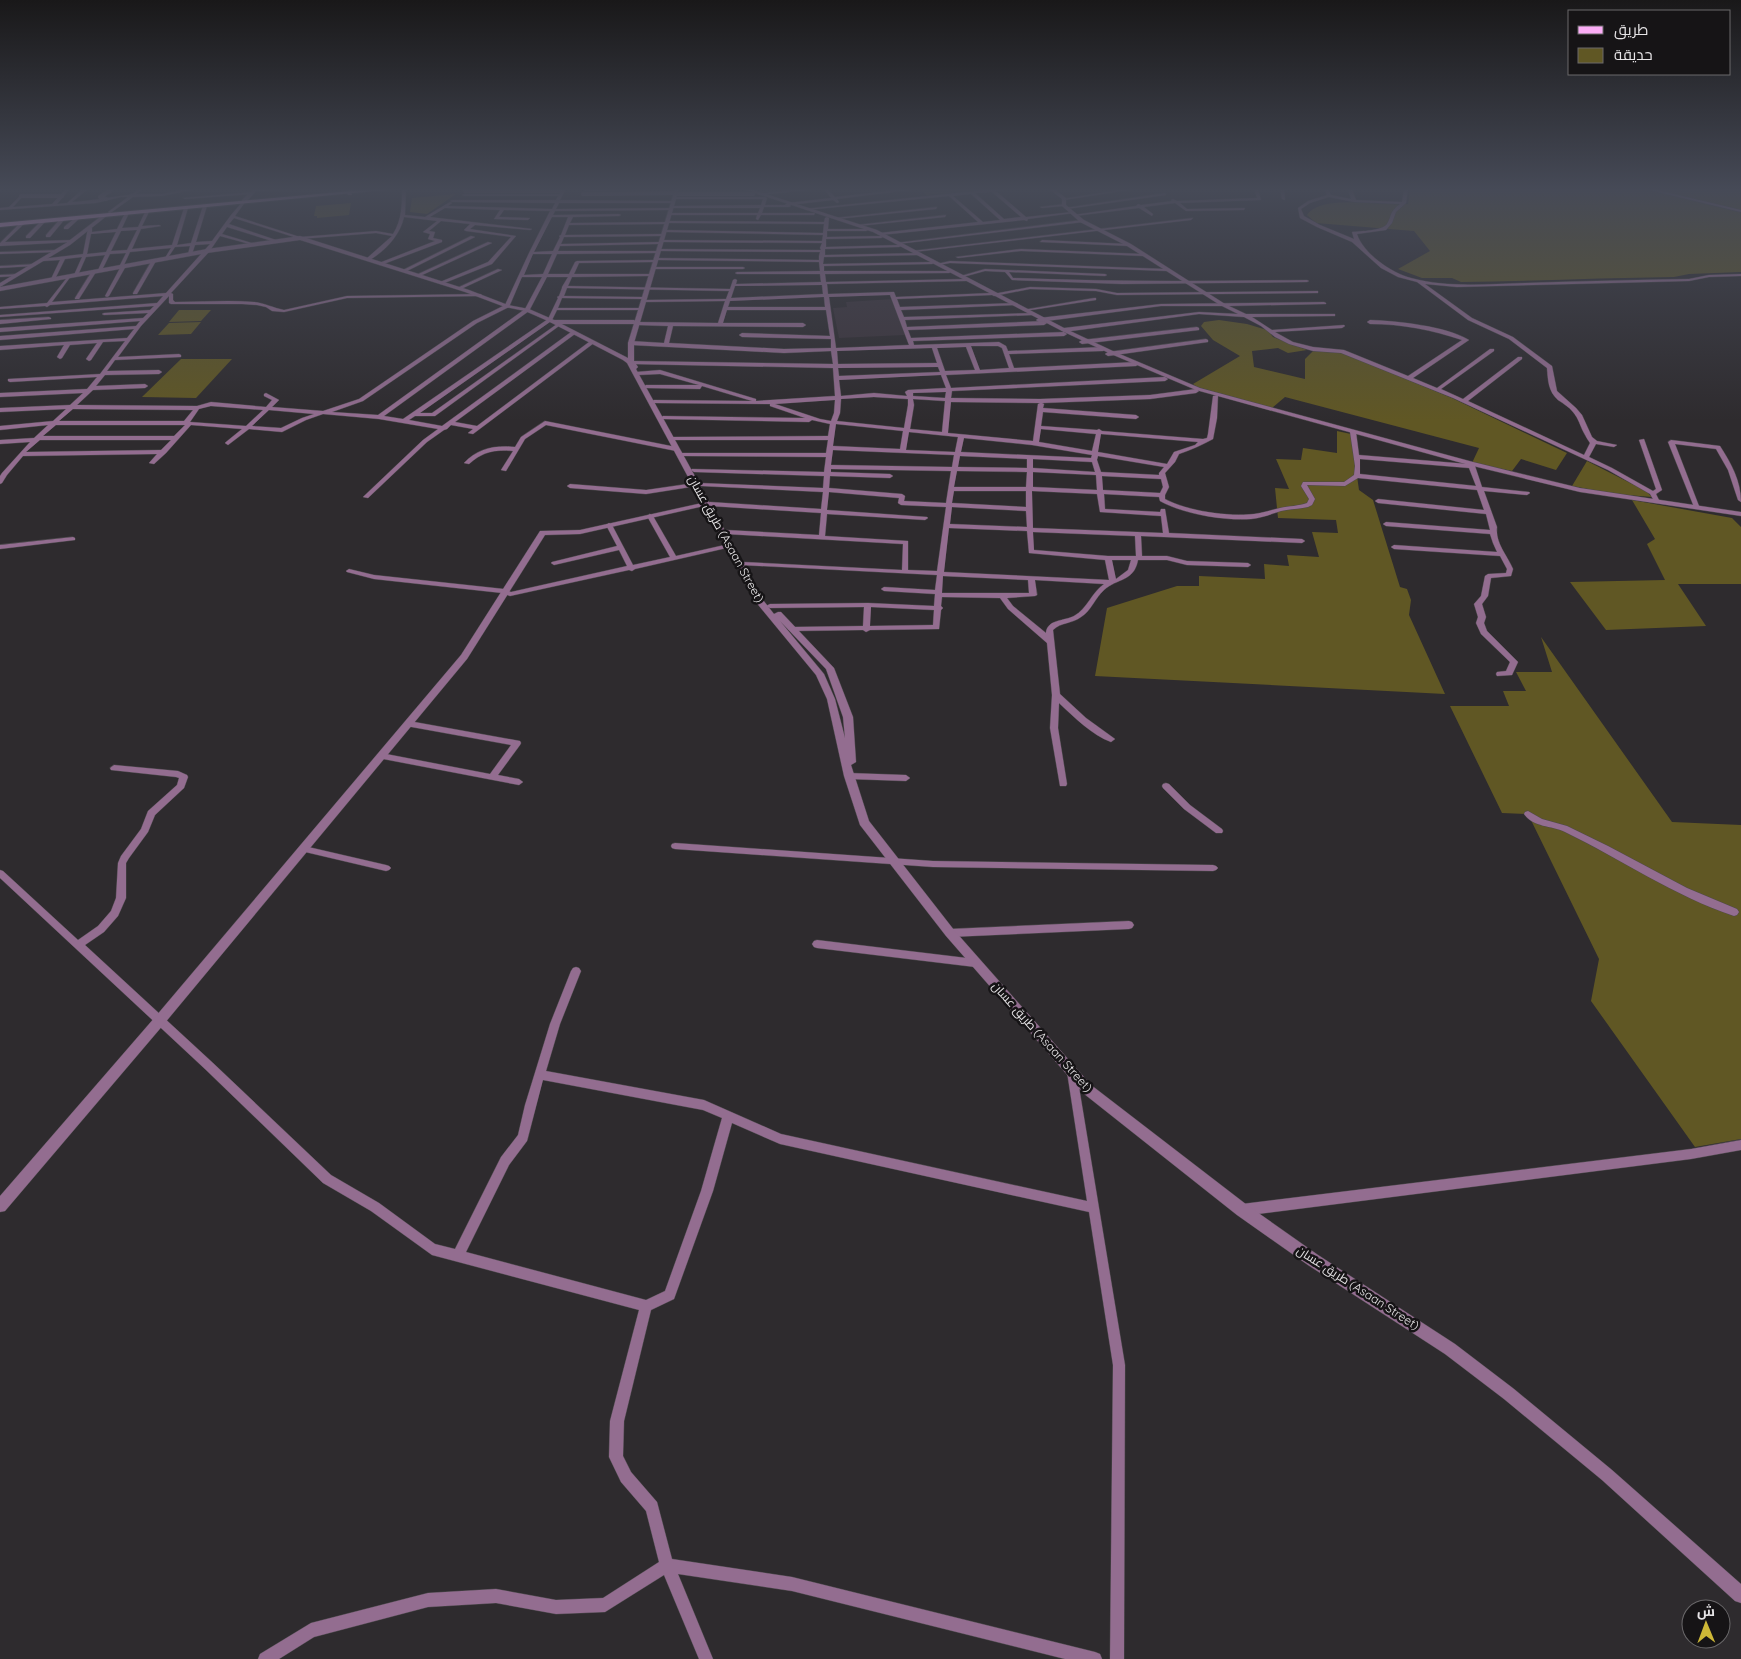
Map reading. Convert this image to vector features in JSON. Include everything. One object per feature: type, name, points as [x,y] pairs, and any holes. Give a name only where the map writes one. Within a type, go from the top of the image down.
[{"type":"street","points":[[0,285],[32,266]]},
{"type":"street","points":[[53,279],[59,266]]},
{"type":"street","points":[[76,275],[80,266]]},
{"type":"street","points":[[77,298],[100,266]]},
{"type":"street","points":[[0,289],[121,266]]},
{"type":"street","points":[[106,296],[123,266]]},
{"type":"street","points":[[135,293],[151,266]]},
{"type":"street","points":[[0,482],[4,474],[21,454],[91,389],[137,327],[192,266]]},
{"type":"street","points":[[389,266],[459,288],[508,306],[527,310],[629,361],[836,366],[940,365]]},
{"type":"street","points":[[403,271],[412,266]]},
{"type":"street","points":[[418,276],[439,266]]},
{"type":"street","points":[[442,283],[482,266]]},
{"type":"street","points":[[0,428],[54,423],[187,423],[282,430],[304,419],[362,400],[475,322],[508,306],[525,266]]},
{"type":"street","points":[[379,417],[527,310],[549,266]]},
{"type":"street","points":[[415,414],[434,415],[553,322],[554,309],[575,266]]},
{"type":"street","points":[[590,276],[594,266]]},
{"type":"street","points":[[647,289],[652,266]]},
{"type":"street","points":[[720,325],[739,266]]},
{"type":"street","points":[[698,485],[694,470],[673,438],[638,373],[629,361],[636,323],[654,268],[737,271],[757,266]]},
{"type":"street","points":[[822,536],[829,451],[838,397],[838,378],[829,308],[825,295],[823,266]]},
{"type":"street","points":[[913,266],[948,272],[965,278]]},
{"type":"street","points":[[941,266],[948,272]]},
{"type":"street","points":[[943,266],[1042,321],[1128,364],[1216,396],[1441,455],[1471,465],[1594,492],[1654,496],[1740,515]]},
{"type":"street","points":[[976,266],[985,270],[1006,272],[1105,275]]},
{"type":"street","points":[[1039,266],[1039,273]]},
{"type":"street","points":[[1072,266],[1167,270]]},
{"type":"street","points":[[1162,266],[1222,304],[1263,325],[1279,338],[1316,350],[1340,351],[1409,378],[1610,469],[1654,496]]},
{"type":"street","points":[[1382,266],[1427,283],[1457,286],[1689,280],[1709,276],[1741,275]]},
{"type":"street","points":[[1102,268],[1110,283]]},
{"type":"street","points":[[1131,269],[1136,280]]},
{"type":"street","points":[[459,288],[500,270]]},
{"type":"street","points":[[564,287],[647,289],[965,278],[985,270]]},
{"type":"street","points":[[1154,270],[1163,282]]},
{"type":"street","points":[[1006,272],[1012,279],[1110,283],[1136,280],[1163,282],[1307,280]]},
{"type":"street","points":[[0,276],[17,275]]},
{"type":"street","points":[[520,276],[649,275]]},
{"type":"street","points":[[42,313],[68,276]]},
{"type":"street","points":[[1416,280],[1484,327],[1511,338],[1550,367],[1556,394],[1575,410],[1592,440],[1593,443],[1586,458]]},
{"type":"street","points":[[895,298],[994,294],[1030,288],[1096,290],[1117,294],[1316,292]]},
{"type":"street","points":[[50,302],[135,293],[168,292]]},
{"type":"street","points":[[168,292],[171,294],[171,301],[173,301],[171,304],[240,303],[269,306],[274,310],[284,311],[347,298],[480,295]]},
{"type":"street","points":[[0,306],[168,292]]},
{"type":"street","points":[[559,298],[728,300],[892,293],[912,346]]},
{"type":"street","points":[[944,296],[953,317]]},
{"type":"street","points":[[902,318],[1028,312],[1094,299]]},
{"type":"street","points":[[629,361],[639,309],[644,300]]},
{"type":"street","points":[[906,329],[1042,321],[1149,306],[1324,302]]},
{"type":"street","points":[[0,316],[158,304]]},
{"type":"street","points":[[899,309],[1014,304]]},
{"type":"street","points":[[725,308],[829,308]]},
{"type":"street","points":[[554,309],[639,309]]},
{"type":"street","points":[[0,322],[152,311]]},
{"type":"street","points":[[910,340],[1064,332],[1199,313],[1245,316],[1333,315]]},
{"type":"street","points":[[76,343],[94,315]]},
{"type":"street","points":[[0,330],[144,319]]},
{"type":"street","points":[[1370,322],[1386,321],[1466,340],[1409,378]]},
{"type":"street","points":[[406,420],[553,322],[803,325]]},
{"type":"street","points":[[666,345],[671,324]]},
{"type":"street","points":[[734,350],[742,335],[743,325]]},
{"type":"street","points":[[1272,331],[1342,326]]},
{"type":"street","points":[[0,338],[137,327]]},
{"type":"street","points":[[1085,342],[1197,329]]},
{"type":"street","points":[[366,497],[425,441],[573,333]]},
{"type":"street","points":[[742,335],[833,338]]},
{"type":"street","points":[[0,348],[128,339]]},
{"type":"street","points":[[89,359],[101,341]]},
{"type":"street","points":[[1006,353],[1105,352],[1206,341]]},
{"type":"street","points":[[60,357],[68,343]]},
{"type":"street","points":[[472,432],[591,343]]},
{"type":"street","points":[[631,343],[734,350],[784,351],[999,344],[1004,347],[1012,370]]},
{"type":"street","points":[[968,345],[978,371]]},
{"type":"street","points":[[934,346],[949,390],[945,435]]},
{"type":"street","points":[[1437,390],[1492,350]]},
{"type":"street","points":[[1105,352],[1197,390],[1353,433]]},
{"type":"street","points":[[114,359],[179,356]]},
{"type":"street","points":[[1464,402],[1520,358]]},
{"type":"street","name":"طريق عسان (Asaan Street)","points":[[629,361],[676,449],[698,485],[728,546],[759,602],[820,674],[832,698],[864,822],[975,963],[1087,1089],[1242,1210],[1313,1260],[1450,1349],[1510,1394],[1607,1474],[1741,1595]]},
{"type":"street","points":[[838,378],[1136,364]]},
{"type":"street","points":[[10,380],[159,372]]},
{"type":"street","points":[[638,373],[660,372],[833,423],[1036,444],[1095,457],[1168,466]]},
{"type":"street","points":[[654,402],[766,403],[949,390],[1165,379]]},
{"type":"street","points":[[0,395],[145,386]]},
{"type":"street","points":[[646,387],[709,387]]},
{"type":"street","points":[[911,394],[949,400],[1040,401],[1150,397],[1197,390]]},
{"type":"street","points":[[903,451],[908,431],[911,394]]},
{"type":"street","points":[[228,443],[276,400],[266,395]]},
{"type":"street","points":[[1038,427],[1203,441],[1210,439],[1213,429],[1212,418],[1216,396]]},
{"type":"street","points":[[1036,444],[1041,410],[1040,401]]},
{"type":"street","points":[[706,419],[709,403]]},
{"type":"street","points":[[0,410],[72,407],[197,408],[211,404],[270,407],[379,417],[445,428]]},
{"type":"street","points":[[152,463],[176,438],[197,408]]},
{"type":"street","points":[[1041,410],[1136,417]]},
{"type":"street","points":[[663,418],[819,420]]},
{"type":"street","points":[[452,423],[478,428]]},
{"type":"street","points":[[504,470],[522,438],[545,424],[676,449]]},
{"type":"street","points":[[1099,431],[1095,457],[1102,511],[1163,514]]},
{"type":"street","points":[[1353,433],[1357,476]]},
{"type":"street","points":[[792,629],[866,630],[936,627],[946,526],[961,436]]},
{"type":"street","points":[[0,442],[38,439],[176,438]]},
{"type":"street","points":[[673,438],[831,438]]},
{"type":"street","points":[[1592,440],[1606,445],[1614,445]]},
{"type":"street","points":[[1642,440],[1659,490],[1654,496]]},
{"type":"street","points":[[1166,534],[1162,498],[1166,487],[1162,473],[1174,461],[1176,452],[1197,446],[1203,441]]},
{"type":"street","points":[[1696,506],[1671,442],[1718,447],[1731,470],[1741,500]]},
{"type":"street","points":[[467,463],[476,453],[497,447],[516,449]]},
{"type":"street","points":[[683,454],[903,451],[1030,457],[1095,457]]},
{"type":"street","points":[[21,454],[164,452]]},
{"type":"street","points":[[1030,457],[1029,509],[1031,552],[1108,558],[1166,558],[1187,563],[1248,565]]},
{"type":"street","points":[[1356,457],[1471,465]]},
{"type":"street","points":[[1471,465],[1494,527],[1492,532],[1501,554],[1510,569],[1509,575],[1488,576],[1484,596],[1478,604],[1482,617],[1480,623],[1484,632],[1514,662],[1509,673],[1500,674]]},
{"type":"street","points":[[828,467],[1030,470],[1163,477]]},
{"type":"street","points":[[694,470],[890,476]]},
{"type":"street","points":[[951,489],[1029,489],[1099,492],[1162,498],[1171,505],[1229,516],[1260,517],[1276,511],[1302,508],[1310,504],[1312,499],[1304,486],[1305,483],[1345,484],[1357,476],[1527,493]]},
{"type":"street","points":[[570,486],[646,492],[698,485],[827,490],[902,496]]},
{"type":"street","points":[[904,486],[901,503],[1029,509]]},
{"type":"street","points":[[1378,501],[1488,512]]},
{"type":"street","points":[[708,504],[726,532],[761,596],[830,668],[848,717],[851,777],[906,778]]},
{"type":"street","points":[[0,1206],[160,1020],[464,657],[504,591],[543,533],[580,532],[708,504],[925,518]]},
{"type":"street","points":[[650,516],[674,559]]},
{"type":"street","points":[[1386,524],[1492,532]]},
{"type":"street","points":[[609,525],[632,569]]},
{"type":"street","points":[[946,526],[1302,541]]},
{"type":"street","points":[[726,532],[906,542],[904,572]]},
{"type":"street","points":[[1063,784],[1054,728],[1056,696],[1049,630],[1054,623],[1080,615],[1095,595],[1108,583],[1130,573],[1135,559],[1140,554],[1138,534]]},
{"type":"street","points":[[0,547],[73,539]]},
{"type":"street","points":[[348,571],[374,576],[504,591],[510,594],[632,569],[728,546]]},
{"type":"street","points":[[554,562],[621,548]]},
{"type":"street","points":[[1394,548],[1501,554]]},
{"type":"street","points":[[1108,558],[1113,582]]},
{"type":"street","points":[[743,564],[1113,582]]},
{"type":"street","points":[[884,589],[1002,596],[1033,595],[1031,578]]},
{"type":"street","points":[[1002,596],[1004,602],[1035,625],[1051,642]]},
{"type":"street","points":[[770,606],[868,605],[939,608]]},
{"type":"street","points":[[866,630],[868,605]]},
{"type":"street","points":[[1056,696],[1072,712],[1095,728],[1104,737],[1111,739]]},
{"type":"street","points":[[409,724],[517,743],[492,777]]},
{"type":"street","points":[[381,756],[518,782]]},
{"type":"street","points":[[78,945],[101,929],[115,913],[121,898],[122,864],[125,856],[145,830],[151,814],[181,786],[184,777],[178,774],[114,768]]},
{"type":"street","points":[[1166,786],[1187,807],[1219,831]]},
{"type":"street","points":[[1528,814],[1539,822],[1564,828],[1606,848],[1684,891],[1734,912]]},
{"type":"street","points":[[675,846],[933,864],[1213,868]]},
{"type":"street","points":[[304,849],[386,868]]},
{"type":"street","points":[[0,873],[160,1020],[327,1179],[375,1207],[432,1249],[646,1306],[670,1295],[707,1191],[728,1116]]},
{"type":"street","points":[[950,933],[1128,926]]},
{"type":"street","points":[[817,944],[975,963]]},
{"type":"street","points":[[458,1256],[505,1161],[523,1137],[539,1074],[555,1024],[576,971]]},
{"type":"street","points":[[1072,1072],[1119,1365],[1117,1659]]},
{"type":"street","points":[[539,1074],[704,1106],[780,1139],[1094,1208]]},
{"type":"street","points":[[1242,1210],[1644,1160],[1741,1146]]},
{"type":"street","points":[[646,1306],[617,1421],[616,1456],[626,1477],[652,1507],[667,1565],[706,1659]]},
{"type":"street","points":[[265,1659],[311,1630],[428,1600],[496,1596],[556,1607],[605,1605],[667,1565],[792,1584],[1095,1659]]},
{"type":"shaded area","points":[[893,299],[905,335],[839,338],[833,308],[847,307],[846,302]]},
{"type":"green space","points":[[1403,266],[1741,266],[1741,272],[1689,274],[1674,277],[1461,282],[1452,278],[1422,278],[1398,269]]},
{"type":"green space","points":[[179,310],[211,310],[201,321],[169,322]]},
{"type":"green space","points":[[1219,320],[1247,324],[1267,330],[1273,337],[1307,350],[1288,353],[1278,348],[1252,351],[1254,367],[1305,379],[1305,359],[1314,350],[1338,351],[1452,398],[1567,453],[1556,470],[1521,459],[1512,471],[1472,463],[1479,448],[1285,397],[1272,408],[1197,387],[1193,384],[1240,356],[1213,340],[1201,326],[1204,322]]},
{"type":"green space","points":[[201,322],[191,334],[158,335],[169,323]]},
{"type":"green space","points":[[181,359],[232,359],[196,398],[142,397]]},
{"type":"green space","points":[[1337,431],[1351,434],[1359,490],[1373,500],[1400,587],[1407,589],[1411,600],[1409,615],[1445,694],[1095,676],[1107,608],[1177,586],[1199,586],[1199,576],[1265,579],[1264,564],[1289,566],[1287,555],[1319,557],[1312,532],[1338,533],[1336,520],[1278,518],[1275,488],[1289,489],[1276,459],[1301,460],[1303,448],[1337,453]]},
{"type":"green space","points":[[1587,461],[1646,491],[1652,497],[1614,494],[1572,486]]},
{"type":"green space","points":[[1632,500],[1732,518],[1741,527],[1741,584],[1678,584],[1706,626],[1606,630],[1570,582],[1665,580],[1647,544],[1655,539]]},
{"type":"green space","points":[[1541,637],[1672,822],[1741,825],[1741,1139],[1695,1147],[1591,1001],[1599,959],[1528,814],[1502,813],[1450,706],[1509,706],[1503,691],[1526,691],[1516,672],[1552,672]]}]
